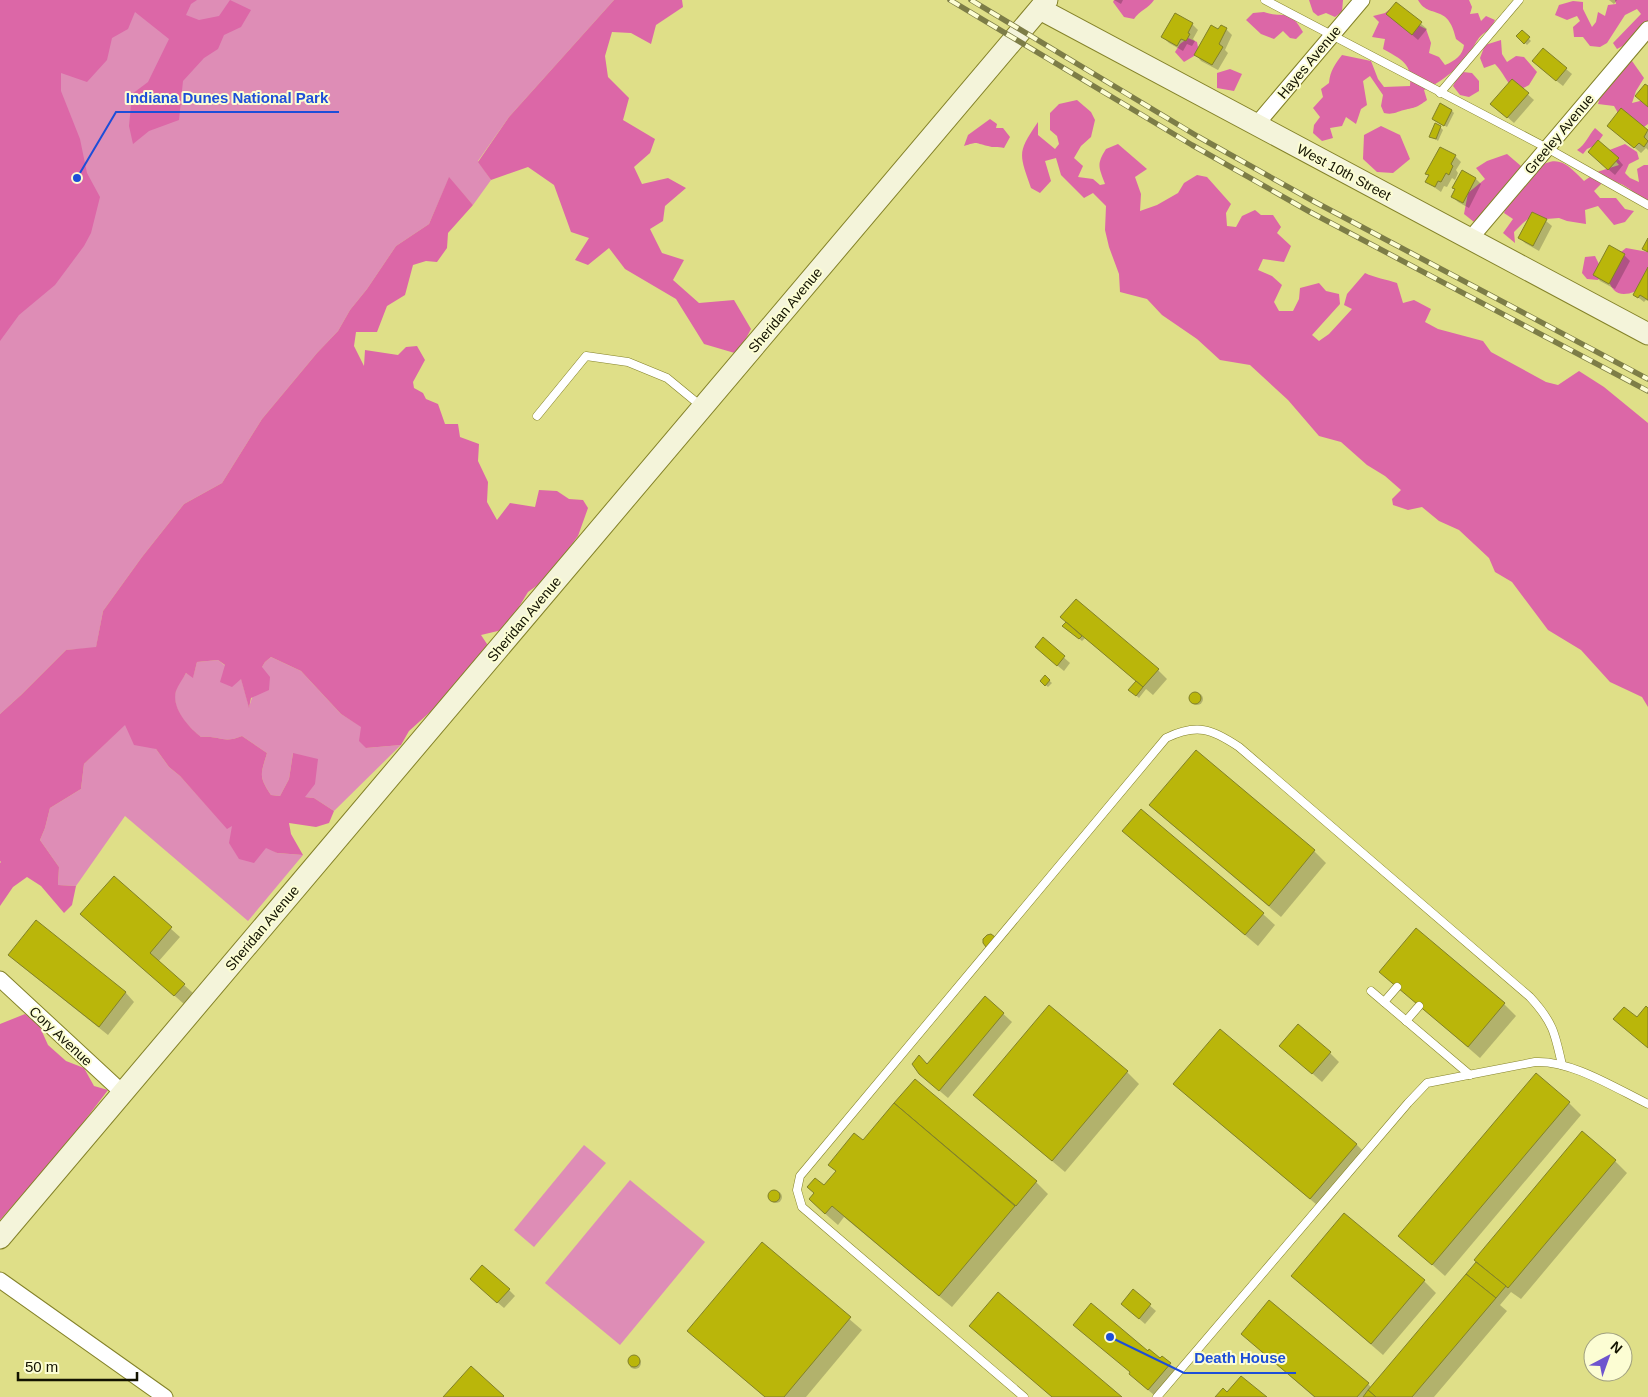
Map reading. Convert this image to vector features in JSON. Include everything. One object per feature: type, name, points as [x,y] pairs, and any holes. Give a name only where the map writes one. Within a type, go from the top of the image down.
[{"type":"street","name":"Hayes Avenue","points":[[1256,125],[1362,0]]},
{"type":"street","name":"West 10th Street","points":[[1043,4],[1256,125],[1648,334]]},
{"type":"street","name":"Sheridan Avenue","points":[[0,1238],[1043,4]]},
{"type":"street","name":"Greeley Avenue","points":[[1470,239],[1648,29]]},
{"type":"street","name":"Cory Avenue","points":[[0,979],[123,1093]]},
{"type":"street","points":[[0,1280],[165,1397]]},
{"type":"lane","points":[[1265,0],[1547,148],[1648,205]]},
{"type":"lane","points":[[1440,93],[1519,0]]},
{"type":"lane","points":[[536,416],[586,356],[628,362],[667,378],[703,408]]},
{"type":"lane","points":[[1024,1397],[802,1207],[797,1190],[800,1176],[1166,738],[1181,731],[1200,729],[1220,735],[1240,747],[1530,997],[1544,1012],[1556,1034],[1562,1065]]},
{"type":"lane","points":[[1384,1002],[1397,987]]},
{"type":"lane","points":[[1371,991],[1470,1075]]},
{"type":"lane","points":[[1406,1021],[1419,1006]]},
{"type":"lane","points":[[1157,1397],[1427,1083],[1547,1061],[1571,1067],[1648,1104]]},
{"type":"shaded area","points":[[0,0],[614,0],[509,117],[478,161],[491,180],[473,205],[449,178],[429,224],[396,246],[367,289],[350,310],[338,331],[317,353],[262,419],[222,483],[184,504],[103,611],[96,648],[66,650],[0,714]]},
{"type":"shaded area","points":[[0,0],[197,0],[191,4],[186,15],[199,20],[219,16],[230,0],[251,10],[241,27],[224,35],[218,49],[204,58],[183,81],[179,120],[149,131],[133,144],[129,126],[132,94],[148,82],[169,39],[135,12],[128,29],[112,38],[107,60],[87,82],[61,73],[61,91],[80,139],[87,173],[100,197],[91,233],[84,246],[55,285],[19,315],[0,341]]},
{"type":"shaded area","points":[[614,0],[682,0],[683,7],[656,25],[651,44],[631,33],[612,32],[605,56],[608,77],[629,98],[623,120],[655,139],[650,153],[634,167],[642,184],[668,178],[686,188],[665,206],[663,221],[650,229],[662,253],[684,260],[673,280],[699,303],[734,300],[751,329],[738,354],[704,344],[676,299],[625,269],[609,248],[588,265],[575,260],[589,238],[571,232],[554,185],[528,167],[491,180],[478,162],[509,117]]},
{"type":"shaded area","points":[[1114,0],[1154,0],[1134,19],[1124,17],[1113,2]]},
{"type":"shaded area","points":[[1309,0],[1343,0],[1342,12],[1335,17],[1326,13],[1318,16],[1313,12]]},
{"type":"shaded area","points":[[1418,0],[1469,0],[1472,7],[1470,14],[1478,13],[1481,21],[1486,16],[1495,20],[1490,30],[1481,36],[1463,62],[1445,78],[1424,90],[1427,100],[1423,103],[1394,113],[1384,113],[1381,106],[1383,95],[1370,76],[1363,81],[1367,105],[1361,109],[1356,124],[1346,117],[1342,126],[1330,128],[1333,138],[1322,141],[1313,133],[1314,125],[1320,117],[1313,108],[1323,97],[1321,89],[1329,83],[1333,68],[1342,55],[1371,61],[1378,79],[1384,87],[1410,86],[1408,67],[1400,59],[1383,49],[1385,39],[1372,37],[1379,22],[1373,16],[1385,13],[1394,6],[1426,29],[1431,43],[1429,53],[1439,57],[1445,65],[1460,55],[1464,45],[1456,39],[1453,28],[1448,20],[1422,6]]},
{"type":"shaded area","points":[[1615,0],[1648,0],[1648,37],[1630,42],[1617,49],[1613,43],[1641,14],[1637,9],[1625,15],[1607,43],[1600,47],[1590,46],[1583,37],[1574,37],[1573,27],[1580,21],[1577,16],[1567,20],[1555,15],[1559,5],[1573,1],[1583,2],[1583,9],[1592,27],[1596,22],[1598,12],[1605,16],[1608,5],[1616,4]]},
{"type":"shaded area","points":[[1264,12],[1286,15],[1294,19],[1303,32],[1296,39],[1290,38],[1283,31],[1274,39],[1261,34],[1246,20],[1253,13]]},
{"type":"shaded area","points":[[1188,38],[1197,42],[1199,53],[1184,62],[1175,52],[1180,44]]},
{"type":"shaded area","points":[[1501,40],[1502,54],[1507,62],[1516,56],[1524,57],[1537,72],[1529,85],[1516,92],[1495,64],[1484,68],[1480,58],[1485,45]]},
{"type":"shaded area","points":[[1632,61],[1644,78],[1636,91],[1632,103],[1648,99],[1648,124],[1641,129],[1618,113],[1614,106],[1598,104],[1608,70]]},
{"type":"shaded area","points":[[1230,69],[1242,74],[1234,91],[1217,88],[1217,73]]},
{"type":"shaded area","points":[[1463,72],[1472,73],[1479,81],[1479,91],[1469,97],[1460,95],[1453,86]]},
{"type":"shaded area","points":[[1077,100],[1091,112],[1095,120],[1091,137],[1081,146],[1074,158],[1083,166],[1078,177],[1093,179],[1100,185],[1105,184],[1100,170],[1101,159],[1106,149],[1118,144],[1147,169],[1135,177],[1141,194],[1140,211],[1157,205],[1178,193],[1184,183],[1197,175],[1207,177],[1231,204],[1226,213],[1227,226],[1236,227],[1242,216],[1255,210],[1261,215],[1273,215],[1281,227],[1277,233],[1291,246],[1284,262],[1263,259],[1258,270],[1272,276],[1282,285],[1274,302],[1279,311],[1293,311],[1299,299],[1300,288],[1319,283],[1326,291],[1339,294],[1340,304],[1312,335],[1319,341],[1329,334],[1352,309],[1344,305],[1347,294],[1365,273],[1397,283],[1403,303],[1414,300],[1431,309],[1425,322],[1438,329],[1483,341],[1491,352],[1546,382],[1558,385],[1579,371],[1604,387],[1648,423],[1648,707],[1642,697],[1610,682],[1581,650],[1548,630],[1512,582],[1495,572],[1489,558],[1459,530],[1439,521],[1422,507],[1408,510],[1393,505],[1392,499],[1401,490],[1385,476],[1367,465],[1341,442],[1319,436],[1288,400],[1250,365],[1220,360],[1197,339],[1162,315],[1147,299],[1120,292],[1119,274],[1105,230],[1106,206],[1093,193],[1084,198],[1061,175],[1056,158],[1045,161],[1051,181],[1040,193],[1031,188],[1022,160],[1023,147],[1038,122],[1038,135],[1055,149],[1059,144],[1057,136],[1050,130],[1050,113],[1059,104]]},
{"type":"shaded area","points":[[990,119],[997,124],[996,128],[1003,128],[1010,137],[1004,148],[976,143],[964,146],[968,135]]},
{"type":"shaded area","points":[[1381,126],[1400,135],[1410,159],[1393,173],[1377,172],[1363,159],[1364,135]]},
{"type":"shaded area","points":[[1595,128],[1603,135],[1596,145],[1587,149],[1583,154],[1577,150],[1585,143]]},
{"type":"shaded area","points":[[1625,144],[1637,152],[1639,159],[1629,164],[1625,173],[1630,178],[1639,182],[1637,169],[1648,165],[1648,210],[1632,191],[1613,181],[1606,179],[1594,191],[1600,198],[1616,198],[1625,209],[1634,211],[1625,222],[1614,225],[1598,206],[1585,210],[1586,224],[1559,218],[1546,219],[1534,214],[1514,232],[1515,243],[1503,233],[1513,219],[1504,213],[1509,200],[1519,192],[1504,187],[1488,205],[1487,213],[1474,222],[1464,214],[1468,193],[1485,179],[1476,168],[1487,161],[1507,154],[1521,166],[1534,170],[1549,162],[1561,162],[1572,169],[1584,181],[1597,172],[1619,165],[1607,151]]},
{"type":"shaded area","points":[[449,177],[473,205],[448,233],[447,248],[437,262],[426,261],[413,265],[405,295],[387,306],[377,332],[356,332],[354,346],[364,366],[365,350],[398,355],[406,347],[417,346],[425,360],[413,382],[414,388],[423,393],[426,399],[438,404],[445,424],[458,424],[460,437],[479,444],[478,461],[488,482],[487,502],[497,520],[510,503],[535,507],[539,490],[557,491],[569,499],[583,500],[588,508],[578,536],[545,580],[528,592],[517,610],[511,625],[502,630],[481,635],[491,650],[470,665],[468,678],[409,731],[401,745],[366,748],[359,741],[361,727],[341,714],[301,671],[271,657],[262,667],[270,677],[269,690],[251,698],[249,708],[241,679],[232,687],[220,682],[225,665],[218,660],[197,662],[193,678],[186,673],[176,691],[175,697],[182,717],[201,737],[230,739],[242,736],[267,753],[262,779],[271,795],[280,796],[289,779],[293,753],[318,759],[315,784],[305,797],[314,798],[334,811],[329,823],[316,827],[289,823],[291,834],[303,855],[277,853],[266,848],[254,863],[239,859],[229,843],[232,826],[227,829],[180,776],[169,767],[156,749],[134,745],[125,725],[84,764],[81,789],[50,808],[40,840],[59,867],[58,885],[76,886],[72,905],[64,913],[41,886],[27,877],[13,887],[0,906],[0,714],[66,650],[96,647],[103,611],[142,557],[184,504],[222,483],[262,419],[317,353],[338,331],[350,310],[367,289],[396,246],[429,224]]},
{"type":"shaded area","points":[[1626,248],[1648,252],[1648,286],[1628,294],[1623,294],[1613,289],[1607,275],[1601,274],[1598,280],[1587,279],[1582,273],[1585,257],[1595,256],[1602,270]]},
{"type":"shaded area","points":[[271,657],[301,671],[341,714],[362,727],[366,748],[401,745],[334,811],[314,798],[305,797],[293,753],[289,779],[280,796],[271,795],[262,779],[267,753],[242,736],[230,739],[201,737],[186,723],[178,710],[175,697],[176,690],[186,673],[193,677],[197,662],[218,660],[241,678],[249,707],[262,667]]},
{"type":"shaded area","points":[[125,724],[156,749],[169,767],[180,776],[227,828],[232,825],[277,853],[303,855],[248,921],[125,816],[76,886],[58,885],[59,867],[40,840],[50,808],[81,789],[84,764]]},
{"type":"shaded area","points":[[25,1014],[39,1025],[48,1045],[66,1061],[84,1068],[94,1086],[108,1090],[63,1149],[0,1220],[0,1024]]},
{"type":"shaded area","points":[[584,1145],[606,1163],[534,1247],[514,1230]]},
{"type":"shaded area","points":[[630,1180],[705,1242],[620,1345],[545,1283]]},
{"type":"building","points":[[1396,2],[1422,22],[1412,35],[1386,14]]},
{"type":"building","points":[[1175,13],[1193,23],[1186,41],[1181,39],[1177,46],[1161,37]]},
{"type":"building","points":[[1211,25],[1218,29],[1221,25],[1227,28],[1219,44],[1223,47],[1212,65],[1194,55]]},
{"type":"building","points":[[1522,30],[1530,37],[1524,44],[1516,36]]},
{"type":"building","points":[[1543,48],[1567,68],[1556,81],[1532,61]]},
{"type":"building","points":[[1512,79],[1529,93],[1507,118],[1490,104]]},
{"type":"building","points":[[1645,84],[1648,86],[1648,107],[1635,96]]},
{"type":"building","points":[[1440,103],[1452,110],[1444,126],[1432,119]]},
{"type":"building","points":[[1621,108],[1648,130],[1644,137],[1648,141],[1644,147],[1639,143],[1634,148],[1607,126]]},
{"type":"building","points":[[1435,123],[1441,126],[1436,139],[1429,137]]},
{"type":"building","points":[[1598,140],[1619,158],[1608,170],[1588,152]]},
{"type":"building","points":[[1440,147],[1456,155],[1451,164],[1453,166],[1449,175],[1446,173],[1441,182],[1438,181],[1435,187],[1425,182],[1429,175],[1425,174]]},
{"type":"building","points":[[1462,170],[1476,178],[1463,203],[1451,197],[1455,189],[1452,188]]},
{"type":"building","points":[[1532,212],[1547,219],[1533,246],[1518,238]]},
{"type":"building","points":[[1648,238],[1648,252],[1642,249]]},
{"type":"building","points":[[1609,245],[1625,254],[1609,284],[1593,275]]},
{"type":"building","points":[[1648,267],[1648,300],[1640,295],[1638,298],[1633,295]]},
{"type":"building","points":[[1076,599],[1159,669],[1143,687],[1060,617]]},
{"type":"building","points":[[1066,622],[1082,636],[1079,639],[1062,626]]},
{"type":"building","points":[[1043,637],[1065,656],[1057,666],[1035,647]]},
{"type":"building","points":[[1045,675],[1050,680],[1045,686],[1040,681]]},
{"type":"building","points":[[1136,681],[1143,687],[1136,696],[1128,690]]},
{"type":"building","points":[[1193,692],[1197,692],[1201,698],[1197,704],[1193,704],[1189,700],[1189,696]]},
{"type":"building","points":[[1196,750],[1315,850],[1269,906],[1149,805]]},
{"type":"building","points":[[1141,809],[1264,913],[1245,935],[1122,831]]},
{"type":"building","points":[[114,876],[172,927],[150,953],[185,984],[174,996],[80,914]]},
{"type":"building","points":[[36,920],[126,992],[99,1027],[8,955]]},
{"type":"building","points":[[1416,928],[1505,1003],[1468,1047],[1379,972]]},
{"type":"building","points":[[991,934],[995,937],[991,946],[986,947],[983,939]]},
{"type":"building","points":[[985,996],[1004,1013],[939,1091],[919,1074],[912,1064],[919,1055],[927,1064]]},
{"type":"building","points":[[1049,1005],[1128,1071],[1052,1161],[973,1095]]},
{"type":"building","points":[[1646,1006],[1648,1008],[1648,1048],[1613,1019],[1624,1007],[1637,1017]]},
{"type":"building","points":[[1298,1024],[1331,1052],[1312,1074],[1279,1046]]},
{"type":"building","points":[[1220,1029],[1357,1144],[1310,1199],[1173,1084]]},
{"type":"building","points":[[1536,1073],[1570,1102],[1432,1265],[1398,1236]]},
{"type":"building","points":[[915,1079],[1037,1181],[1016,1206],[894,1103]]},
{"type":"building","points":[[894,1103],[1015,1206],[939,1296],[832,1206],[825,1214],[809,1199],[814,1193],[807,1187],[815,1178],[824,1185],[836,1171],[828,1165],[854,1133],[863,1140]]},
{"type":"building","points":[[1582,1131],[1616,1160],[1508,1288],[1474,1260]]},
{"type":"building","points":[[772,1190],[776,1190],[780,1196],[776,1202],[772,1202],[768,1198],[768,1194]]},
{"type":"building","points":[[1344,1213],[1425,1280],[1371,1344],[1291,1276]]},
{"type":"building","points":[[762,1242],[851,1317],[784,1397],[765,1397],[687,1331]]},
{"type":"building","points":[[1476,1262],[1506,1286],[1496,1298],[1466,1274]]},
{"type":"building","points":[[482,1265],[510,1289],[497,1303],[470,1279]]},
{"type":"building","points":[[1466,1274],[1496,1298],[1412,1397],[1376,1397],[1368,1390]]},
{"type":"building","points":[[1133,1289],[1151,1304],[1139,1319],[1121,1304]]},
{"type":"building","points":[[998,1292],[1122,1397],[1052,1397],[969,1326]]},
{"type":"building","points":[[1269,1300],[1369,1383],[1357,1397],[1315,1397],[1241,1334]]},
{"type":"building","points":[[1091,1303],[1148,1351],[1149,1349],[1160,1358],[1162,1356],[1171,1363],[1148,1390],[1129,1374],[1130,1372],[1073,1325]]},
{"type":"building","points":[[632,1355],[636,1355],[640,1361],[636,1367],[632,1367],[628,1363],[628,1359]]},
{"type":"building","points":[[471,1366],[504,1396],[443,1397]]},
{"type":"building","points":[[1241,1376],[1267,1397],[1215,1397],[1223,1388],[1227,1392]]},
{"type":"building","points":[[1368,1390],[1376,1397],[1363,1397]]},
{"type":"railway","points":[[950,0],[1192,145],[1310,212],[1648,391]]},
{"type":"railway","points":[[971,0],[1197,136],[1315,202],[1648,379]]},
{"type":"place","name":"Indiana Dunes National Park","points":[[77,178]]},
{"type":"place","name":"Death House","points":[[1110,1337]]}]
